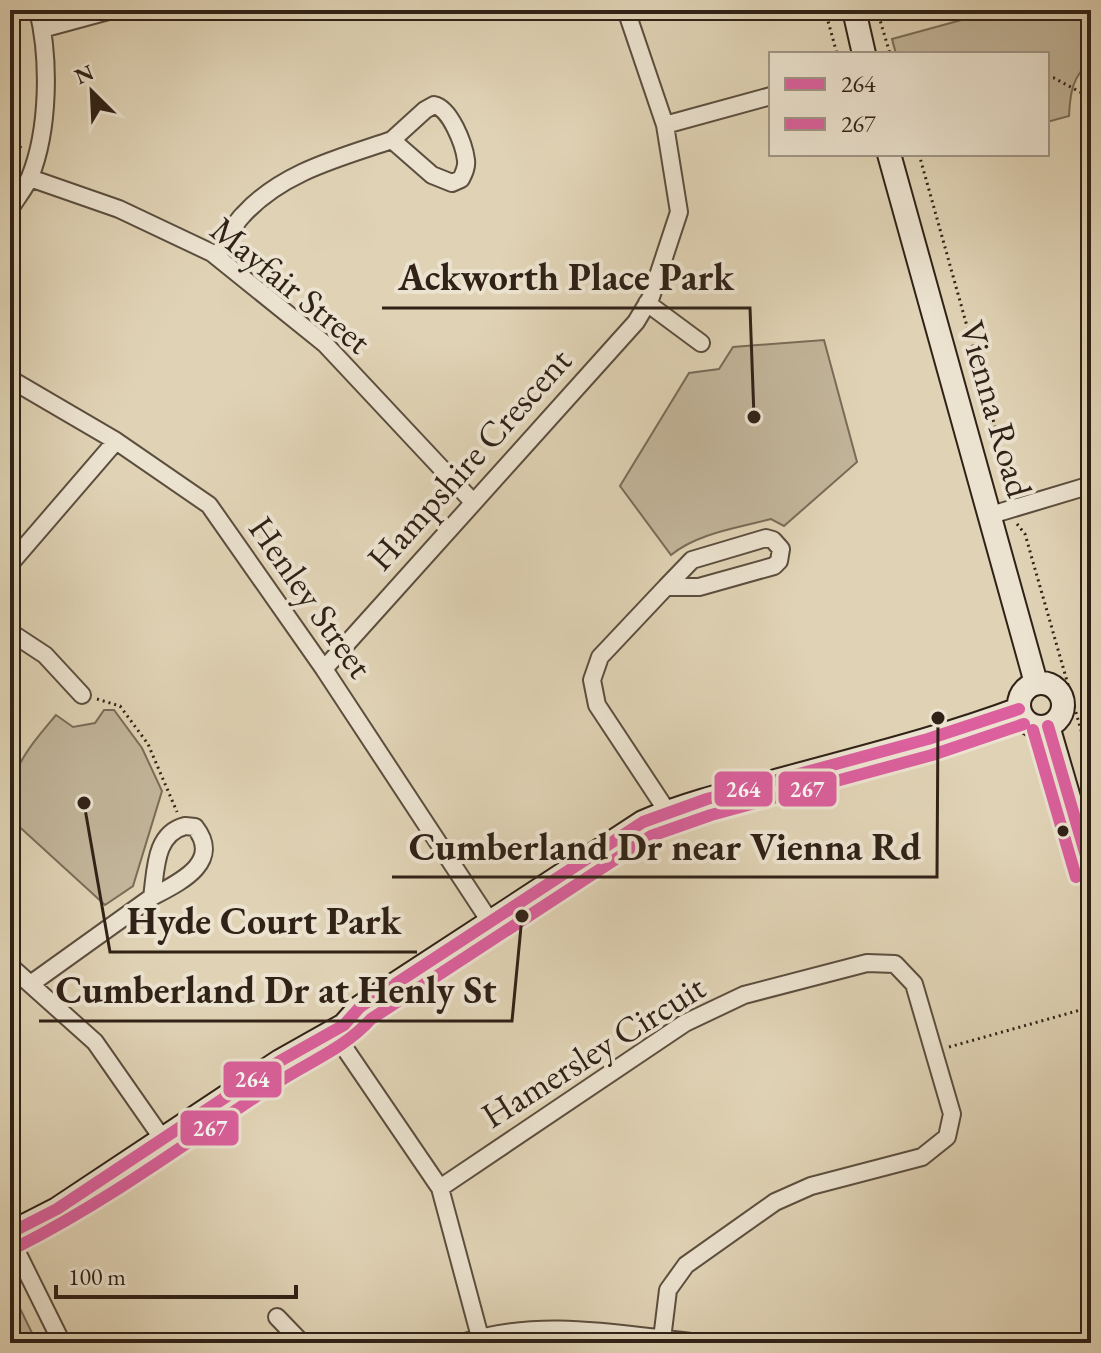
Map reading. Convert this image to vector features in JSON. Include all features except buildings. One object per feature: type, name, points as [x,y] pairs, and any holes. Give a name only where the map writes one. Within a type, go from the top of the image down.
[{"type":"street","points":[[10,209],[30,178],[45,113],[42,29],[38,10]]},
{"type":"street","points":[[42,29],[112,10]]},
{"type":"street","name":"Hampshire Crescent","points":[[324,669],[636,322],[647,303],[679,212],[665,125],[626,10]]},
{"type":"street","points":[[854,10],[864,52]]},
{"type":"street","points":[[665,125],[769,97]]},
{"type":"street","points":[[217,257],[242,216],[273,188],[300,172],[392,140],[434,105],[440,106],[449,115],[466,159],[461,179],[452,183],[442,181],[392,140]]},
{"type":"street","name":"Vienna Road","points":[[890,156],[1036,683]]},
{"type":"street","name":"Mayfair Street","points":[[30,178],[119,209],[217,257],[325,344],[473,502]]},
{"type":"street","points":[[647,303],[701,343]]},
{"type":"street","name":"Henley Street","points":[[10,379],[116,441],[209,505],[324,669],[491,923]]},
{"type":"street","points":[[10,564],[116,441]]},
{"type":"street","points":[[991,515],[1091,485]]},
{"type":"street","points":[[666,587],[699,587],[774,566],[779,561],[781,549],[773,540],[766,538],[692,560],[666,587],[600,657],[592,680],[597,705],[667,811]]},
{"type":"street","points":[[10,632],[45,655],[82,695]]},
{"type":"street","points":[[1036,683],[1056,689],[1063,702],[1059,717],[1048,726],[1033,726],[1021,716],[1019,709],[1020,696],[1036,683]]},
{"type":"street","points":[[62,1343],[10,1236],[57,1209],[310,1042],[344,1025],[360,1007],[643,822],[667,811],[968,728],[1019,709]]},
{"type":"street","points":[[1048,726],[1090,868]]},
{"type":"street","points":[[32,983],[152,897],[191,876],[201,861],[203,846],[201,835],[195,827],[173,829],[164,840],[158,855],[152,897]]},
{"type":"street","name":"Hamersley Circuit","points":[[440,1188],[685,1023],[744,995],[867,963],[895,964],[914,984],[952,1114],[947,1137],[922,1157],[811,1186],[775,1202],[686,1265],[668,1290],[662,1339]]},
{"type":"street","points":[[10,966],[95,1042],[162,1138]]},
{"type":"street","points":[[333,1031],[440,1188],[480,1337]]},
{"type":"street","points":[[277,1317],[302,1343]]},
{"type":"street","points":[[462,1343],[504,1332],[539,1329],[701,1343]]},
{"type":"path","points":[[825,10],[836,52]]},
{"type":"path","points":[[877,10],[889,52]]},
{"type":"path","points":[[1049,78],[1091,98]]},
{"type":"path","points":[[10,176],[25,132]]},
{"type":"path","points":[[920,156],[1009,477],[1008,495]]},
{"type":"path","points":[[1016,521],[1025,534],[1091,765]]},
{"type":"path","points":[[82,695],[120,706],[148,744],[185,826]]},
{"type":"path","points":[[934,1051],[1091,1007]]},
{"type":"shaded area","points":[[998,10],[1091,10],[1091,62],[1076,79],[1069,116],[1049,121],[1049,52],[895,52],[892,39]]},
{"type":"shaded area","points":[[824,340],[857,462],[784,526],[771,519],[732,529],[693,541],[671,555],[620,486],[689,373],[719,369],[733,347]]},
{"type":"shaded area","points":[[104,710],[114,710],[142,748],[162,791],[133,886],[105,905],[13,821],[10,805],[14,776],[20,763],[56,715],[73,727],[95,723]]},
{"type":"shaded area","points":[[10,1288],[37,1343],[10,1343]]},
{"type":"transit line","name":"264","points":[[10,1233],[57,1209],[280,1061],[344,1025],[360,1007],[643,822],[707,799],[928,739],[1019,709]]},
{"type":"transit line","name":"267","points":[[17,1247],[116,1190],[275,1084],[337,1047],[371,1019],[651,836],[711,815],[932,755],[1024,724]]},
{"type":"transit line","name":"264","points":[[1048,726],[1091,873]]},
{"type":"transit line","name":"267","points":[[1033,730],[1076,877]]},
{"type":"place","name":"Ackworth Place Park","points":[[754,417]]},
{"type":"place","name":"Cumberland Dr near Vienna Rd","points":[[938,718]]},
{"type":"place","name":"Hyde Court Park","points":[[84,803]]},
{"type":"place","name":"Cumberland Dr at Henly St","points":[[522,916]]}]
